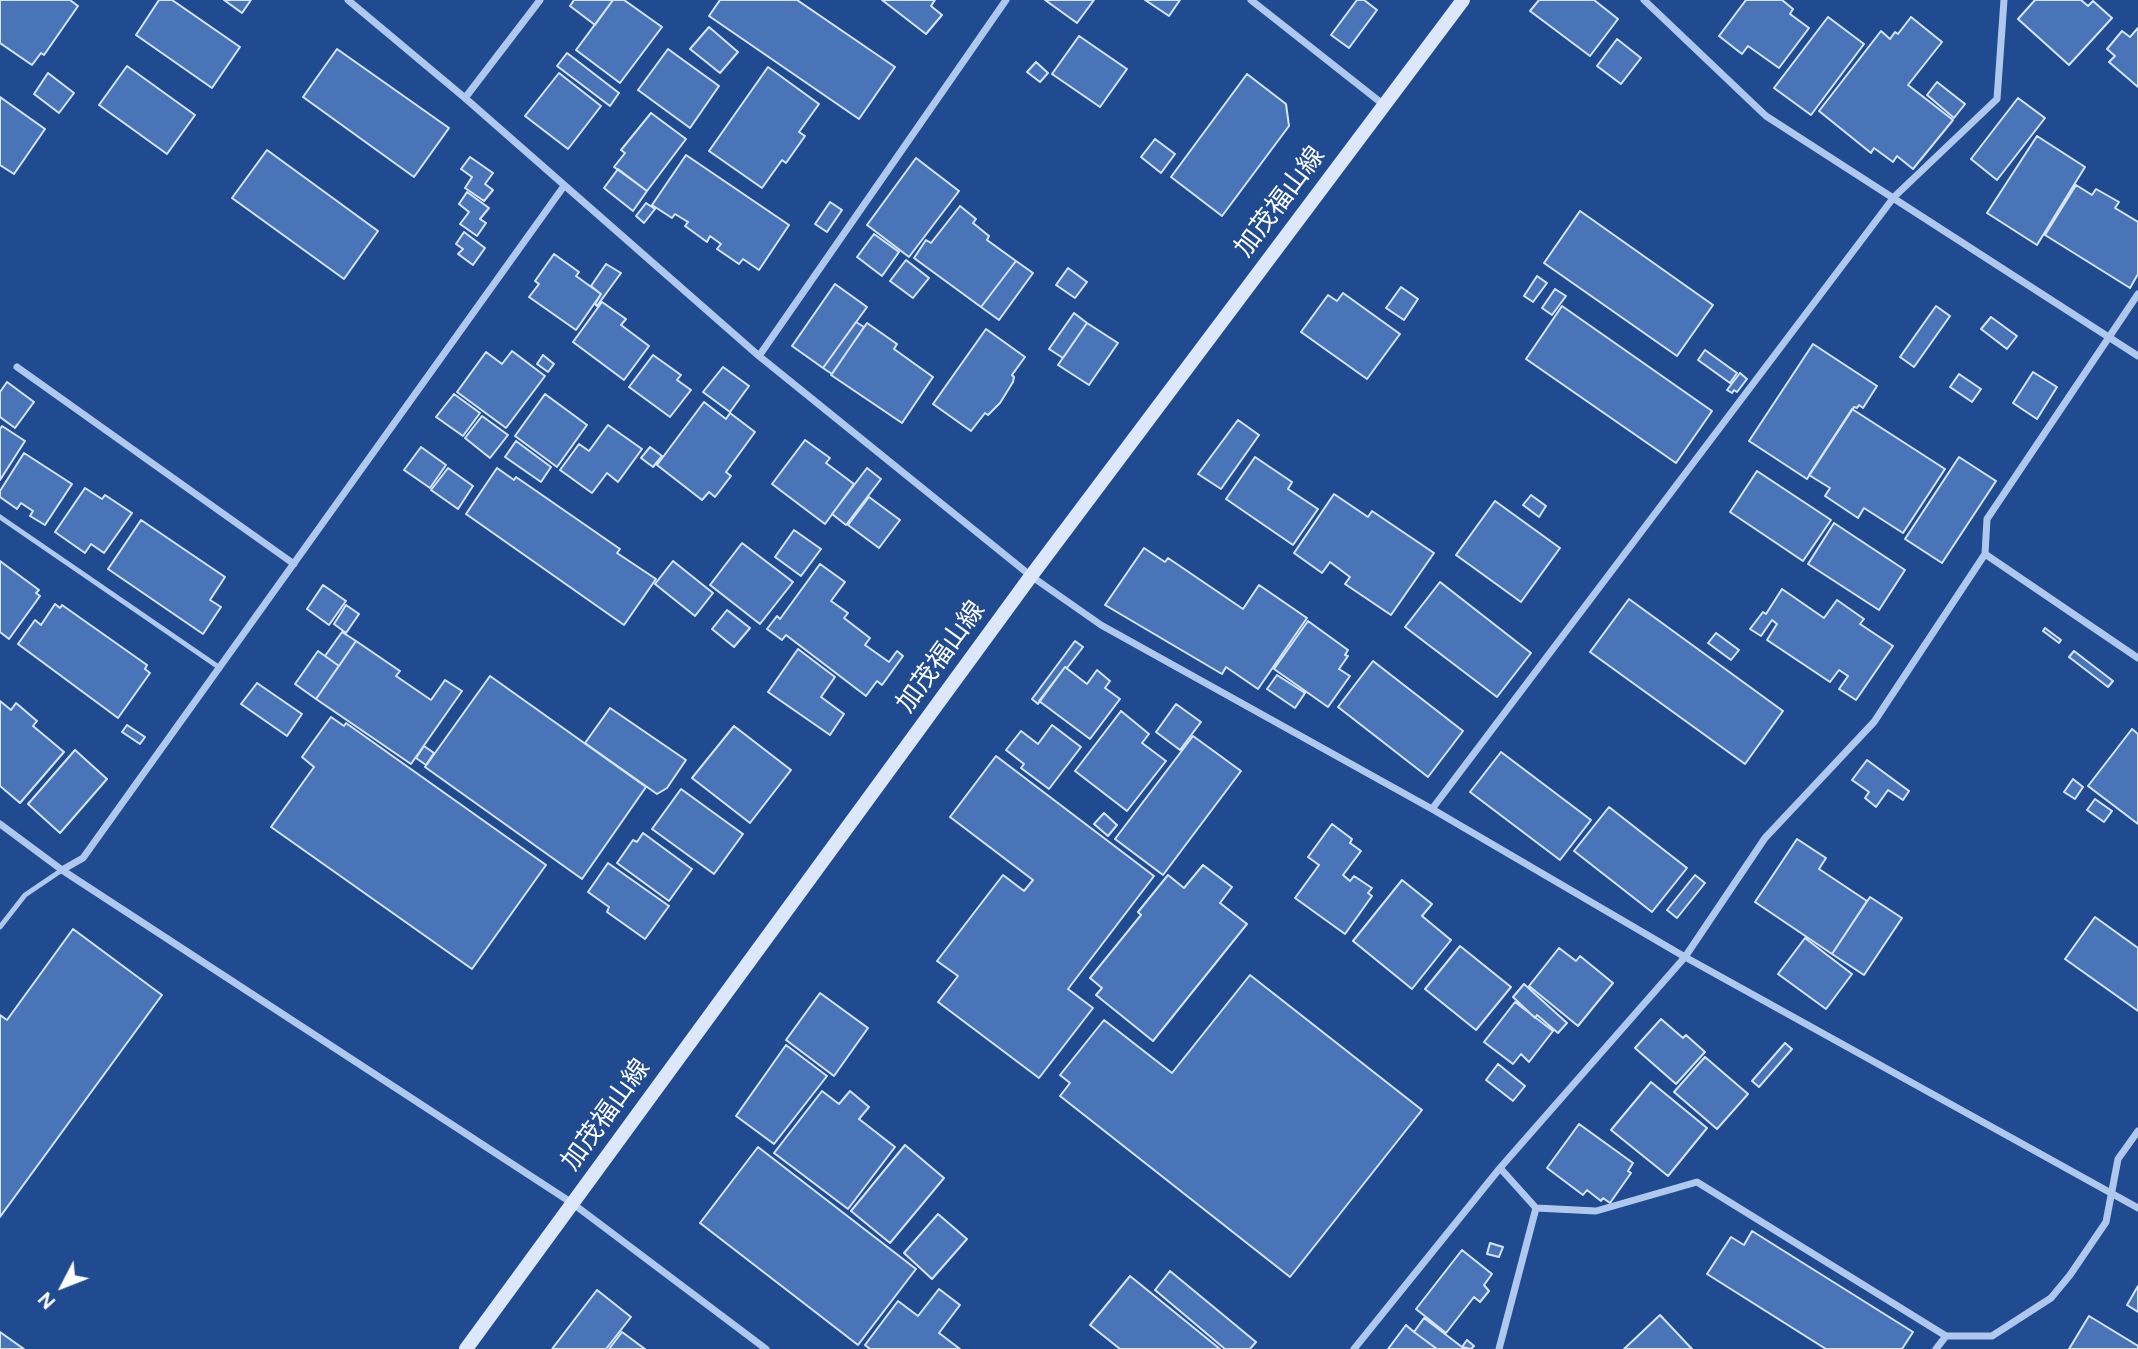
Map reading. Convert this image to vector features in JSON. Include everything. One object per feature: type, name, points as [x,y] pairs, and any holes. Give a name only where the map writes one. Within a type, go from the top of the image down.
[{"type":"main road","name":"加茂福山線","points":[[466,1349],[1031,576],[1463,0]]},
{"type":"street","points":[[348,0],[465,98],[759,356],[1031,576],[1101,625],[1432,809],[1685,957],[2138,1208]]},
{"type":"street","points":[[465,98],[540,0]]},
{"type":"street","points":[[759,356],[1006,0]]},
{"type":"street","points":[[1251,0],[1384,105]]},
{"type":"street","points":[[1644,0],[1766,117],[2138,356]]},
{"type":"street","points":[[1432,809],[1894,197],[1997,99],[2004,0]]},
{"type":"street","points":[[62,870],[83,858],[564,186]]},
{"type":"street","points":[[1354,1349],[1500,1168],[1685,957],[1765,838],[1874,722],[1985,554],[1987,520],[2138,294]]},
{"type":"street","points":[[17,367],[294,564]]},
{"type":"street","points":[[1985,554],[2138,658]]},
{"type":"street","points":[[0,824],[62,870],[572,1203],[766,1349]]},
{"type":"street","points":[[1500,1168],[1536,1208],[1596,1211],[1697,1182],[1946,1336],[1992,1336],[2051,1298],[2070,1275],[2106,1222],[2118,1159],[2138,1131]]},
{"type":"street","points":[[1499,1349],[1536,1208]]},
{"type":"street","points":[[1937,1349],[1946,1336]]},
{"type":"lane","points":[[0,517],[220,667]]},
{"type":"lane","points":[[0,927],[25,895],[62,870]]},
{"type":"building","points":[[0,0],[70,0],[78,6],[44,55],[41,53],[32,65],[0,43]]},
{"type":"building","points":[[159,0],[172,0],[240,47],[212,88],[136,35]]},
{"type":"building","points":[[224,0],[251,0],[242,13]]},
{"type":"building","points":[[574,0],[613,0],[595,25],[570,6]]},
{"type":"building","points":[[613,0],[624,0],[662,27],[620,83],[576,50]]},
{"type":"building","points":[[720,0],[797,0],[895,67],[859,119],[709,16]]},
{"type":"building","points":[[882,0],[935,0],[931,6],[942,15],[926,34]]},
{"type":"building","points":[[1045,0],[1094,0],[1077,23]]},
{"type":"building","points":[[1145,0],[1180,0],[1169,16]]},
{"type":"building","points":[[1357,0],[1364,0],[1377,10],[1349,48],[1331,35]]},
{"type":"building","points":[[1539,0],[1594,0],[1618,19],[1590,56],[1530,11]]},
{"type":"building","points":[[1746,0],[1782,0],[1793,9],[1790,14],[1809,28],[1779,68],[1748,46],[1742,54],[1719,36]]},
{"type":"building","points":[[2035,0],[2081,0],[2088,6],[2093,1],[2112,18],[2069,65],[2018,19]]},
{"type":"building","points":[[1828,17],[1864,44],[1811,115],[1774,88]]},
{"type":"building","points":[[1911,17],[1942,42],[1908,85],[1953,120],[1913,169],[1897,156],[1893,162],[1874,148],[1871,153],[1819,111],[1881,31],[1890,39],[1895,32],[1898,34]]},
{"type":"building","points":[[709,27],[738,52],[720,73],[690,49]]},
{"type":"building","points":[[2138,28],[2138,87],[2109,62],[2115,56],[2107,49],[2122,31],[2130,37]]},
{"type":"building","points":[[1079,36],[1127,69],[1100,107],[1052,74]]},
{"type":"building","points":[[1617,39],[1641,58],[1621,84],[1597,66]]},
{"type":"building","points":[[337,49],[449,128],[414,177],[303,97]]},
{"type":"building","points":[[668,49],[719,86],[690,128],[638,90]]},
{"type":"building","points":[[567,53],[619,93],[610,106],[557,66]]},
{"type":"building","points":[[1036,62],[1048,73],[1040,82],[1027,72]]},
{"type":"building","points":[[127,66],[195,115],[167,154],[99,105]]},
{"type":"building","points":[[768,67],[819,104],[799,132],[805,136],[786,163],[782,160],[762,188],[709,151]]},
{"type":"building","points":[[48,73],[74,93],[59,113],[34,94]]},
{"type":"building","points":[[559,73],[601,106],[568,149],[525,116]]},
{"type":"building","points":[[1247,74],[1286,104],[1289,126],[1222,216],[1171,177]]},
{"type":"building","points":[[1937,82],[1965,104],[1954,118],[1927,95]]},
{"type":"building","points":[[0,97],[45,129],[14,174],[0,165]]},
{"type":"building","points":[[2018,98],[2045,118],[1997,180],[1971,159]]},
{"type":"building","points":[[651,113],[686,139],[647,191],[614,167],[625,153],[621,150]]},
{"type":"building","points":[[2037,136],[2085,167],[2037,245],[1987,213]]},
{"type":"building","points":[[1155,139],[1175,154],[1161,173],[1141,157]]},
{"type":"building","points":[[267,150],[378,231],[344,279],[232,198]]},
{"type":"building","points":[[686,155],[789,225],[759,270],[743,259],[739,264],[717,249],[721,244],[710,236],[707,242],[685,226],[688,222],[675,214],[672,218],[652,205]]},
{"type":"building","points":[[470,157],[493,173],[485,184],[493,190],[484,201],[465,188],[472,177],[461,169]]},
{"type":"building","points":[[916,158],[959,191],[909,257],[867,225]]},
{"type":"building","points":[[618,169],[647,191],[633,211],[604,188]]},
{"type":"building","points":[[2076,185],[2092,195],[2096,189],[2119,202],[2115,208],[2138,222],[2138,274],[2130,288],[2045,235]]},
{"type":"building","points":[[467,192],[489,208],[480,219],[486,223],[477,236],[460,224],[469,212],[459,204]]},
{"type":"building","points":[[830,202],[842,210],[827,232],[815,224]]},
{"type":"building","points":[[646,203],[655,209],[644,223],[636,216]]},
{"type":"building","points":[[960,206],[976,219],[973,223],[989,236],[987,240],[1016,261],[981,307],[914,258],[926,240],[931,243]]},
{"type":"building","points":[[1580,211],[1713,305],[1677,356],[1544,263]]},
{"type":"building","points":[[464,232],[485,248],[473,265],[458,254],[463,249],[456,244]]},
{"type":"building","points":[[874,234],[899,252],[882,276],[857,257]]},
{"type":"building","points":[[554,254],[579,272],[576,276],[601,294],[576,330],[529,297],[539,284],[535,281]]},
{"type":"building","points":[[906,260],[929,278],[913,298],[890,281]]},
{"type":"building","points":[[1016,261],[1033,273],[999,320],[981,307]]},
{"type":"building","points":[[606,264],[621,273],[597,306],[595,304],[601,294],[591,286]]},
{"type":"building","points":[[1068,268],[1087,282],[1075,298],[1056,285]]},
{"type":"building","points":[[1537,276],[1547,283],[1533,302],[1524,296]]},
{"type":"building","points":[[835,284],[867,307],[823,368],[792,346]]},
{"type":"building","points":[[1401,287],[1418,299],[1404,320],[1386,308]]},
{"type":"building","points":[[1555,289],[1566,296],[1552,315],[1542,308]]},
{"type":"building","points":[[1343,293],[1400,334],[1367,379],[1301,332],[1328,295],[1337,301]]},
{"type":"building","points":[[602,302],[626,319],[621,325],[649,346],[624,380],[573,342]]},
{"type":"building","points":[[1562,306],[1712,411],[1676,463],[1526,359]]},
{"type":"building","points":[[1936,306],[1950,316],[1914,367],[1900,357]]},
{"type":"building","points":[[1074,313],[1087,323],[1063,358],[1049,349]]},
{"type":"building","points":[[1991,317],[2017,336],[2007,349],[1981,329]]},
{"type":"building","points":[[856,322],[864,327],[832,374],[823,368]]},
{"type":"building","points":[[867,323],[897,344],[894,349],[933,377],[902,423],[831,375]]},
{"type":"building","points":[[1087,323],[1118,343],[1089,385],[1058,365]]},
{"type":"building","points":[[986,329],[1025,357],[1012,375],[1013,382],[1000,403],[988,415],[985,413],[971,431],[933,404]]},
{"type":"building","points":[[1813,344],[1877,386],[1863,408],[1859,405],[1854,407],[1807,479],[1749,441]]},
{"type":"building","points":[[1705,350],[1737,373],[1730,383],[1698,360]]},
{"type":"building","points":[[512,351],[545,376],[506,428],[457,392],[486,352],[502,364]]},
{"type":"building","points":[[543,355],[554,364],[548,372],[537,364]]},
{"type":"building","points":[[653,355],[681,375],[677,380],[691,390],[670,417],[629,387]]},
{"type":"building","points":[[723,367],[749,386],[730,412],[703,392]]},
{"type":"building","points":[[2033,372],[2057,387],[2037,419],[2013,403]]},
{"type":"building","points":[[1740,373],[1747,379],[1737,392],[1734,390],[1732,393],[1727,390]]},
{"type":"building","points":[[1959,374],[1981,389],[1972,402],[1950,387]]},
{"type":"building","points":[[7,382],[34,402],[15,428],[0,417],[0,392]]},
{"type":"building","points":[[454,394],[480,413],[463,436],[436,417]]},
{"type":"building","points":[[545,394],[587,425],[557,467],[515,436]]},
{"type":"building","points":[[704,402],[726,419],[730,413],[755,432],[726,472],[731,476],[715,497],[709,492],[702,500],[657,465]]},
{"type":"building","points":[[1852,409],[1945,469],[1903,533],[1864,508],[1858,518],[1825,496],[1830,488],[1809,475]]},
{"type":"building","points":[[482,416],[508,435],[490,458],[465,438]]},
{"type":"building","points":[[1238,420],[1259,435],[1221,489],[1198,474]]},
{"type":"building","points":[[608,425],[642,449],[618,482],[607,473],[592,493],[560,470],[579,444],[589,451]]},
{"type":"building","points":[[2,426],[25,441],[0,480],[0,429]]},
{"type":"building","points":[[805,440],[830,458],[826,463],[854,484],[825,524],[772,484]]},
{"type":"building","points":[[516,441],[551,467],[541,482],[505,457]]},
{"type":"building","points":[[421,447],[446,465],[430,488],[404,470]]},
{"type":"building","points":[[650,447],[662,456],[653,467],[641,458]]},
{"type":"building","points":[[24,453],[72,484],[45,525],[30,516],[33,511],[21,503],[17,509],[0,497],[0,491]]},
{"type":"building","points":[[1255,457],[1292,482],[1288,489],[1318,509],[1293,545],[1226,499]]},
{"type":"building","points":[[1959,457],[1996,481],[1942,563],[1905,539]]},
{"type":"building","points":[[448,468],[473,486],[458,509],[431,490]]},
{"type":"building","points":[[497,468],[514,480],[516,477],[620,549],[617,553],[656,579],[624,625],[466,514]]},
{"type":"building","points":[[867,468],[881,479],[846,525],[832,514]]},
{"type":"building","points":[[1757,471],[1831,520],[1803,561],[1730,512]]},
{"type":"building","points":[[85,488],[102,499],[105,495],[132,513],[104,553],[91,544],[85,553],[55,532]]},
{"type":"building","points":[[1334,494],[1368,517],[1372,511],[1434,553],[1391,615],[1345,584],[1350,577],[1330,562],[1322,573],[1294,553]]},
{"type":"building","points":[[1531,495],[1546,506],[1539,517],[1523,505]]},
{"type":"building","points":[[869,497],[900,520],[879,548],[848,525]]},
{"type":"building","points":[[1495,501],[1560,548],[1521,602],[1456,555]]},
{"type":"building","points":[[141,520],[225,577],[210,600],[221,607],[203,634],[108,569]]},
{"type":"building","points":[[1834,523],[1905,570],[1879,610],[1808,564]]},
{"type":"building","points":[[794,530],[821,549],[801,576],[775,557]]},
{"type":"building","points":[[742,543],[793,582],[760,624],[710,585]]},
{"type":"building","points":[[1144,548],[1165,562],[1168,558],[1243,609],[1259,585],[1307,618],[1258,689],[1226,667],[1222,674],[1105,605]]},
{"type":"building","points":[[0,561],[39,590],[36,593],[40,596],[9,639],[0,632]]},
{"type":"building","points":[[673,561],[713,593],[695,616],[655,584]]},
{"type":"building","points":[[820,564],[845,582],[831,601],[848,613],[844,618],[870,638],[865,645],[889,662],[897,651],[903,656],[882,685],[877,681],[866,696],[786,635],[782,640],[767,629],[777,616],[780,619]]},
{"type":"building","points":[[1440,582],[1531,653],[1497,697],[1405,627]]},
{"type":"building","points":[[323,585],[346,601],[329,625],[307,609]]},
{"type":"building","points":[[1782,589],[1824,618],[1837,600],[1864,619],[1860,624],[1893,646],[1856,700],[1839,689],[1848,676],[1839,670],[1830,682],[1767,640],[1777,624],[1772,620],[1761,636],[1750,629],[1763,612],[1766,614]]},
{"type":"building","points":[[1629,599],[1783,711],[1745,764],[1590,652]]},
{"type":"building","points":[[55,604],[60,608],[62,605],[147,665],[145,669],[150,673],[118,718],[18,644],[35,620],[41,625]]},
{"type":"building","points":[[346,605],[359,614],[346,633],[334,624]]},
{"type":"building","points":[[727,610],[750,628],[734,647],[712,629]]},
{"type":"building","points":[[1308,621],[1348,650],[1345,655],[1348,656],[1339,669],[1350,676],[1328,707],[1274,669]]},
{"type":"building","points":[[2045,628],[2061,640],[2059,643],[2043,631]]},
{"type":"building","points":[[342,632],[356,641],[339,666],[325,656]]},
{"type":"building","points":[[1716,633],[1739,650],[1731,660],[1708,643]]},
{"type":"building","points":[[356,641],[400,671],[396,676],[431,700],[445,680],[462,691],[411,764],[316,699]]},
{"type":"building","points":[[1075,641],[1083,647],[1038,704],[1032,699]]},
{"type":"building","points":[[798,649],[835,677],[821,697],[844,714],[830,735],[768,692]]},
{"type":"building","points":[[318,651],[339,666],[316,699],[295,684]]},
{"type":"building","points":[[2074,651],[2113,681],[2108,687],[2069,657]]},
{"type":"building","points":[[1373,661],[1463,731],[1428,777],[1338,707]]},
{"type":"building","points":[[1065,667],[1087,684],[1097,670],[1110,681],[1105,688],[1120,699],[1090,739],[1039,701]]},
{"type":"building","points":[[1277,675],[1305,693],[1295,708],[1267,689]]},
{"type":"building","points":[[490,676],[646,787],[582,879],[425,767]]},
{"type":"building","points":[[257,683],[302,714],[287,736],[241,704]]},
{"type":"building","points":[[0,701],[11,710],[16,703],[37,721],[33,726],[64,752],[20,803],[0,786]]},
{"type":"building","points":[[1176,704],[1201,722],[1180,750],[1156,732]]},
{"type":"building","points":[[610,708],[686,760],[667,788],[657,794],[585,743]]},
{"type":"building","points":[[1121,711],[1149,734],[1142,743],[1166,761],[1127,811],[1075,771]]},
{"type":"building","points":[[331,717],[344,726],[346,723],[546,865],[472,969],[271,827],[314,767],[302,757]]},
{"type":"building","points":[[127,725],[145,737],[140,744],[122,732]]},
{"type":"building","points":[[1052,725],[1081,747],[1049,789],[1021,768],[1024,764],[1006,750],[1021,731],[1038,744]]},
{"type":"building","points":[[734,726],[791,770],[750,823],[692,778]]},
{"type":"building","points":[[2132,729],[2138,734],[2138,824],[2088,786]]},
{"type":"building","points":[[1193,736],[1241,771],[1163,875],[1115,839]]},
{"type":"building","points":[[424,746],[434,753],[426,765],[416,758]]},
{"type":"building","points":[[75,750],[107,779],[60,833],[28,804]]},
{"type":"building","points":[[1501,752],[1591,820],[1560,860],[1470,792]]},
{"type":"building","points":[[996,756],[1154,876],[1068,989],[1093,1008],[1039,1078],[938,1002],[958,976],[937,961],[1003,875],[1024,891],[1033,880],[950,817]]},
{"type":"building","points":[[1867,760],[1909,791],[1903,800],[1888,790],[1876,807],[1865,798],[1869,792],[1852,780]]},
{"type":"building","points":[[2073,779],[2083,787],[2075,799],[2064,792]]},
{"type":"building","points":[[681,789],[743,834],[714,874],[652,829]]},
{"type":"building","points":[[2095,799],[2112,811],[2104,822],[2087,810]]},
{"type":"building","points":[[1609,807],[1687,868],[1652,912],[1574,851]]},
{"type":"building","points":[[1104,813],[1117,825],[1108,836],[1094,824]]},
{"type":"building","points":[[1332,824],[1352,839],[1350,843],[1361,851],[1343,875],[1350,881],[1354,876],[1372,888],[1368,893],[1372,896],[1345,934],[1295,898],[1319,865],[1308,857]]},
{"type":"building","points":[[643,833],[692,869],[669,901],[617,863],[633,840],[637,842]]},
{"type":"building","points":[[1797,839],[1826,858],[1819,869],[1867,901],[1832,954],[1755,902]]},
{"type":"building","points":[[608,863],[669,906],[645,939],[607,912],[609,907],[588,892]]},
{"type":"building","points":[[1203,865],[1232,887],[1220,903],[1247,924],[1153,1041],[1096,995],[1102,988],[1090,978],[1141,915],[1138,912],[1168,875],[1184,888]]},
{"type":"building","points":[[1695,875],[1705,883],[1677,918],[1667,910]]},
{"type":"building","points":[[1402,880],[1432,904],[1422,916],[1451,940],[1412,989],[1353,941]]},
{"type":"building","points":[[1870,897],[1902,918],[1864,975],[1832,954]]},
{"type":"building","points":[[2095,917],[2138,948],[2138,1011],[2065,959]]},
{"type":"building","points":[[73,929],[162,995],[0,1217],[0,1015],[7,1020]]},
{"type":"building","points":[[1805,938],[1852,974],[1826,1009],[1778,974]]},
{"type":"building","points":[[1460,946],[1511,987],[1476,1030],[1425,989]]},
{"type":"building","points":[[1559,948],[1576,961],[1580,956],[1613,983],[1578,1026],[1529,986]]},
{"type":"building","points":[[1250,975],[1422,1110],[1290,1277],[1060,1096],[1070,1083],[1060,1075],[1104,1020],[1172,1073]]},
{"type":"building","points":[[1524,984],[1567,1023],[1558,1033],[1537,1015],[1535,1018],[1513,997]]},
{"type":"building","points":[[820,993],[868,1028],[834,1076],[786,1040]]},
{"type":"building","points":[[1515,1002],[1553,1031],[1529,1062],[1521,1054],[1513,1064],[1484,1042]]},
{"type":"building","points":[[1661,1019],[1683,1038],[1686,1035],[1705,1052],[1676,1084],[1635,1048]]},
{"type":"building","points":[[1785,1043],[1792,1049],[1759,1087],[1752,1081]]},
{"type":"building","points":[[786,1045],[827,1076],[774,1144],[736,1116]]},
{"type":"building","points":[[1705,1057],[1748,1094],[1717,1129],[1674,1092]]},
{"type":"building","points":[[1498,1064],[1525,1086],[1513,1101],[1486,1080]]},
{"type":"building","points":[[1651,1082],[1707,1128],[1668,1176],[1611,1130]]},
{"type":"building","points":[[822,1091],[839,1104],[850,1091],[869,1107],[859,1119],[895,1147],[848,1209],[774,1153]]},
{"type":"building","points":[[1579,1124],[1633,1163],[1628,1171],[1631,1173],[1610,1203],[1603,1198],[1601,1201],[1587,1190],[1583,1195],[1547,1168]]},
{"type":"building","points":[[905,1145],[944,1178],[890,1243],[851,1211]]},
{"type":"building","points":[[758,1147],[916,1269],[858,1345],[700,1223]]},
{"type":"building","points":[[938,1214],[967,1239],[932,1279],[904,1253]]},
{"type":"building","points":[[1752,1231],[1913,1332],[1902,1349],[1826,1349],[1707,1274],[1731,1237],[1744,1245]]},
{"type":"building","points":[[1490,1243],[1503,1247],[1499,1257],[1487,1254]]},
{"type":"building","points":[[1462,1250],[1492,1274],[1484,1285],[1489,1291],[1480,1302],[1474,1297],[1446,1333],[1416,1309]]},
{"type":"building","points":[[1170,1271],[1256,1342],[1250,1349],[1225,1349],[1155,1290]]},
{"type":"building","points":[[1130,1276],[1220,1349],[1120,1349],[1090,1325]]},
{"type":"building","points":[[2138,1286],[2138,1312],[2127,1305]]},
{"type":"building","points":[[939,1289],[960,1305],[939,1333],[960,1349],[870,1349],[865,1345],[898,1301],[918,1316]]},
{"type":"building","points":[[597,1290],[631,1317],[606,1349],[552,1349]]},
{"type":"building","points":[[1660,1315],[1692,1349],[1624,1349]]},
{"type":"building","points":[[2089,1316],[2138,1346],[2138,1349],[2069,1349]]},
{"type":"building","points":[[1424,1318],[1465,1349],[1437,1349],[1414,1332]]},
{"type":"building","points":[[1406,1325],[1414,1332],[1437,1349],[1388,1349]]},
{"type":"building","points":[[0,1332],[24,1349],[0,1349]]},
{"type":"building","points":[[622,1332],[645,1349],[609,1349]]},
{"type":"building","points":[[1467,1340],[1474,1346],[1471,1349],[1462,1347]]}]
